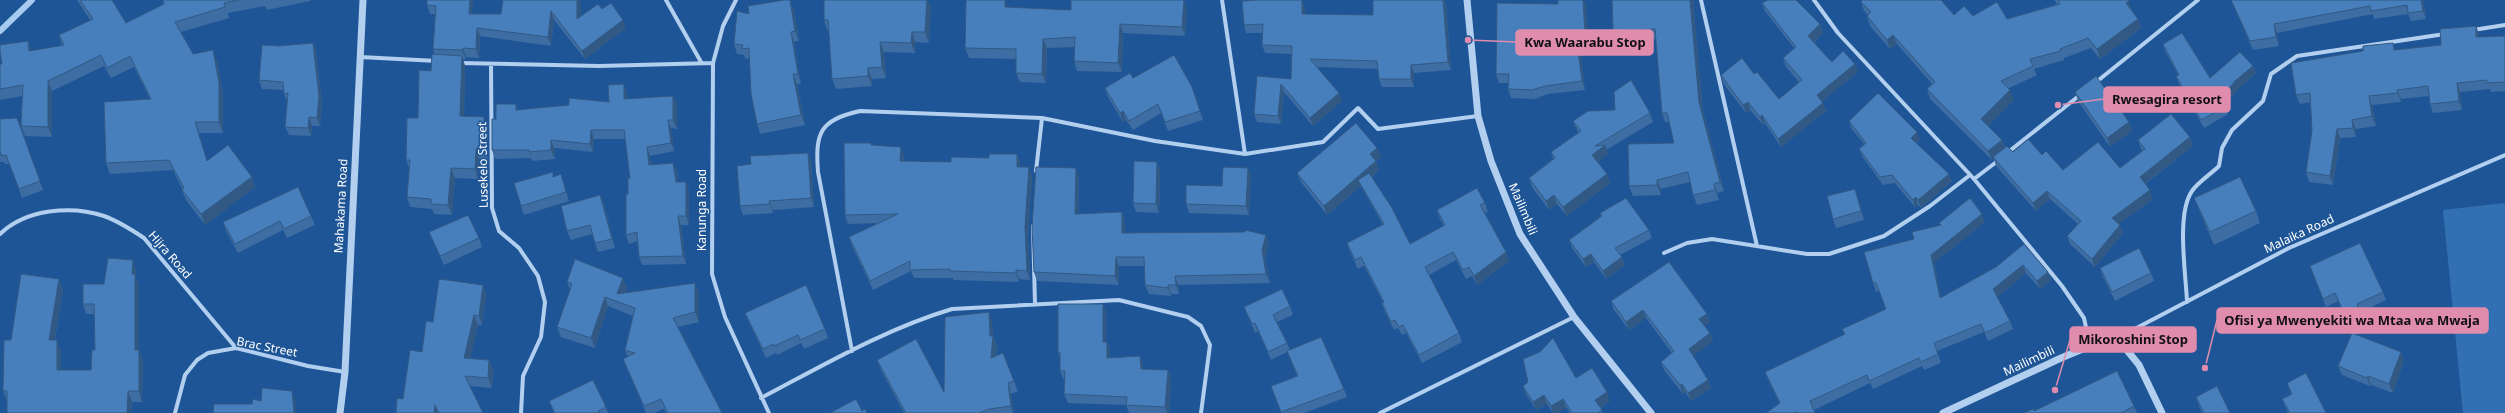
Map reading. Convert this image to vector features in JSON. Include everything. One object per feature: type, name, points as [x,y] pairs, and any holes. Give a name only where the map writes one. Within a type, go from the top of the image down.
[{"type":"street","name":"Mahakama Road","points":[[340,413],[345,372],[362,0]]},
{"type":"street","points":[[666,0],[701,62]]},
{"type":"street","name":"Kanunga Road","points":[[736,0],[723,26],[713,63],[712,274],[725,317],[768,413]]},
{"type":"street","points":[[1222,0],[1245,154]]},
{"type":"street","name":"Mailimbili","points":[[1467,0],[1478,116],[1491,161],[1520,234],[1574,317],[1651,413]]},
{"type":"street","points":[[1701,0],[1756,246]]},
{"type":"street","points":[[1814,0],[1838,33],[1970,175],[2077,306],[2084,318],[2090,346]]},
{"type":"street","points":[[2092,85],[2198,0]]},
{"type":"street","points":[[2466,31],[2505,25]]},
{"type":"street","points":[[2187,302],[2184,221],[2187,201],[2192,191],[2219,166],[2222,148],[2232,130],[2263,100],[2271,74],[2297,56],[2451,33]]},
{"type":"street","points":[[360,57],[445,62]]},
{"type":"street","points":[[452,62],[598,66],[701,62],[713,63]]},
{"type":"street","name":"Lusekelo Street","points":[[491,64],[492,208],[500,231],[519,248],[538,276],[545,302],[541,337],[523,376],[521,413]]},
{"type":"street","points":[[1974,180],[2086,90]]},
{"type":"street","points":[[852,351],[818,172],[818,139],[829,121],[841,115],[860,111],[1042,118],[1155,140],[1245,154],[1323,142],[1358,108],[1378,129],[1478,116]]},
{"type":"street","points":[[1035,178],[1042,118]]},
{"type":"street","name":"Malaika Road","points":[[2107,344],[2289,248],[2505,155]]},
{"type":"street","points":[[1664,253],[1687,243],[1712,239],[1807,254],[1828,254],[1854,247],[1884,236],[1930,206],[1970,175]]},
{"type":"street","name":"Hijra Road","points":[[0,234],[32,215],[54,211],[74,211],[103,216],[126,226],[144,238],[236,348]]},
{"type":"street","points":[[1033,222],[1035,304]]},
{"type":"street","points":[[761,398],[852,351],[927,317],[952,309],[1119,300],[1188,317],[1202,326],[1210,345],[1201,413]]},
{"type":"street","points":[[1380,413],[1574,317]]},
{"type":"street","name":"Mailimbili","points":[[1943,413],[2090,346],[2107,344],[2126,349],[2139,365],[2162,413]]},
{"type":"street","name":"Brac Street","points":[[175,413],[185,375],[197,360],[208,353],[236,348],[308,366],[345,372]]},
{"type":"shaded area","points":[[2505,203],[2505,413],[2463,413],[2443,210]]},
{"type":"building","points":[[80,0],[112,0],[126,23],[164,4],[163,0],[239,0],[224,3],[225,7],[175,22],[193,54],[213,50],[219,83],[219,122],[195,122],[207,161],[228,145],[252,177],[201,214],[182,190],[184,188],[169,160],[106,163],[104,102],[151,99],[130,56],[107,68],[101,55],[48,81],[48,127],[21,126],[23,85],[0,89],[0,64],[2,64],[0,45],[28,41],[29,51],[64,45],[59,35],[93,19]]},
{"type":"building","points":[[427,0],[470,0],[469,14],[501,14],[503,0],[577,0],[577,19],[598,4],[602,9],[611,3],[623,20],[582,51],[551,11],[548,37],[477,28],[476,49],[433,49],[436,6],[427,5]]},
{"type":"building","points":[[790,0],[795,31],[791,32],[798,74],[793,74],[801,115],[757,124],[751,94],[749,48],[742,49],[743,45],[734,44],[737,11],[749,14],[748,6]]},
{"type":"building","points":[[824,0],[927,0],[925,32],[912,32],[911,43],[880,42],[882,67],[868,68],[868,76],[832,79],[828,20],[824,20]]},
{"type":"building","points":[[966,0],[1005,0],[1005,7],[1071,10],[1071,0],[1184,0],[1182,27],[1120,24],[1118,63],[1074,61],[1075,37],[1043,39],[1042,74],[1016,73],[1016,49],[965,48]]},
{"type":"building","points":[[1302,0],[1302,14],[1373,15],[1373,0],[1443,0],[1448,62],[1411,65],[1411,79],[1379,79],[1377,61],[1310,59],[1339,93],[1310,118],[1281,84],[1278,116],[1254,114],[1257,76],[1291,79],[1292,46],[1262,45],[1263,24],[1244,25],[1242,1]]},
{"type":"building","points":[[1558,0],[1583,0],[1585,34],[1576,35],[1582,81],[1545,86],[1532,90],[1508,89],[1509,74],[1496,74],[1497,3],[1558,4]]},
{"type":"building","points":[[1612,0],[1690,0],[1699,102],[1720,182],[1714,184],[1715,190],[1693,195],[1688,172],[1657,180],[1657,185],[1629,186],[1628,144],[1674,143],[1667,113],[1662,113],[1655,29],[1613,31]]},
{"type":"building","points":[[1768,0],[1796,0],[1820,24],[1808,36],[1827,57],[1832,62],[1843,51],[1855,64],[1817,95],[1823,103],[1778,139],[1762,115],[1760,117],[1748,102],[1743,105],[1721,75],[1742,58],[1754,74],[1757,72],[1779,99],[1802,80],[1783,58],[1796,47],[1762,3]]},
{"type":"building","points":[[1862,0],[1941,0],[1954,15],[1964,6],[1973,16],[1997,2],[2007,19],[2060,4],[2058,0],[2128,0],[2129,1],[2126,3],[2138,19],[2097,49],[2088,38],[2060,49],[2061,51],[2030,59],[2033,66],[2001,81],[2010,90],[1981,119],[2002,140],[1988,151],[1927,89],[1935,82],[1893,35],[1887,40],[1867,16],[1871,12],[1861,2]]},
{"type":"building","points":[[2231,0],[2421,0],[2423,11],[2408,13],[2407,5],[2371,11],[2370,6],[2274,24],[2276,37],[2250,41]]},
{"type":"building","points":[[2476,26],[2476,37],[2505,36],[2505,82],[2487,83],[2487,80],[2457,83],[2459,101],[2430,104],[2428,86],[2397,90],[2398,93],[2369,96],[2372,116],[2352,120],[2353,128],[2337,129],[2330,176],[2306,172],[2312,131],[2310,93],[2296,95],[2291,63],[2363,51],[2363,46],[2393,43],[2394,50],[2441,45],[2440,29]]},
{"type":"building","points":[[2182,33],[2210,78],[2240,52],[2253,66],[2235,81],[2221,99],[2225,107],[2201,120],[2176,76],[2179,75],[2163,44]]},
{"type":"building","points":[[313,43],[319,96],[317,118],[309,117],[308,128],[285,127],[288,93],[284,94],[283,82],[259,80],[262,45],[279,46]]},
{"type":"building","points":[[432,54],[462,56],[460,116],[484,117],[484,149],[476,149],[475,169],[451,168],[448,205],[431,204],[431,199],[407,197],[410,160],[406,160],[407,118],[418,118],[419,70],[431,71]]},
{"type":"building","points":[[1174,55],[1192,87],[1200,111],[1165,122],[1158,104],[1129,121],[1123,111],[1120,113],[1105,88],[1130,73],[1133,78]]},
{"type":"building","points":[[2096,76],[2129,122],[2107,138],[2075,92]]},
{"type":"building","points":[[1631,80],[1650,113],[1595,146],[1605,145],[1592,155],[1607,174],[1563,207],[1554,195],[1546,201],[1529,178],[1555,158],[1551,152],[1581,131],[1573,121],[1588,111],[1615,110],[1614,92]]},
{"type":"building","points":[[624,84],[624,99],[673,96],[673,120],[668,120],[671,143],[647,147],[649,165],[673,163],[676,182],[686,182],[686,216],[678,216],[683,256],[639,257],[637,232],[626,235],[626,194],[628,194],[628,178],[630,178],[624,130],[591,130],[590,144],[551,140],[551,150],[529,152],[529,150],[492,150],[492,119],[496,119],[496,104],[516,104],[516,110],[569,105],[569,98],[609,102],[608,85]]},
{"type":"building","points":[[1878,93],[1917,132],[1911,138],[1949,174],[1918,200],[1916,197],[1913,200],[1892,175],[1880,177],[1859,149],[1866,143],[1849,121]]},
{"type":"building","points":[[2171,114],[2190,137],[2140,177],[2150,190],[2112,218],[2120,225],[2092,259],[2067,236],[2081,221],[2047,191],[2033,203],[1993,157],[2007,146],[2013,152],[2028,139],[2042,155],[2046,151],[2063,170],[2098,142],[2120,168],[2145,149],[2138,140]]},
{"type":"building","points":[[17,118],[40,181],[19,189],[6,155],[1,156],[0,153],[0,119]]},
{"type":"building","points":[[1356,123],[1377,148],[1370,154],[1376,161],[1324,206],[1297,173]]},
{"type":"building","points":[[844,143],[871,143],[871,145],[901,147],[900,161],[951,162],[951,157],[989,158],[989,154],[1017,154],[1017,167],[1029,167],[1025,227],[1027,271],[1016,270],[1016,273],[950,271],[950,269],[910,270],[910,261],[870,281],[849,237],[898,214],[845,215]]},
{"type":"building","points":[[808,153],[811,198],[769,201],[770,204],[740,206],[737,166],[751,164],[750,156]]},
{"type":"building","points":[[1134,161],[1157,162],[1156,204],[1133,203]]},
{"type":"building","points":[[1036,167],[1076,168],[1075,214],[1122,212],[1122,233],[1245,232],[1245,230],[1266,235],[1262,250],[1266,274],[1175,276],[1176,285],[1168,285],[1168,288],[1145,285],[1144,257],[1116,257],[1115,276],[1034,272],[1032,227]]},
{"type":"building","points":[[1223,167],[1248,168],[1246,206],[1186,204],[1186,185],[1222,186]]},
{"type":"building","points":[[553,172],[553,177],[561,174],[566,192],[521,206],[514,183]]},
{"type":"building","points":[[1369,173],[1392,208],[1410,244],[1445,225],[1437,210],[1477,188],[1485,203],[1480,205],[1506,252],[1474,276],[1469,267],[1463,270],[1453,252],[1425,267],[1459,333],[1419,355],[1403,325],[1399,327],[1395,320],[1391,322],[1382,303],[1384,302],[1361,257],[1355,260],[1347,243],[1384,224],[1358,180]]},
{"type":"building","points":[[2240,177],[2256,211],[2210,232],[2194,198]]},
{"type":"building","points":[[298,187],[311,216],[284,229],[280,221],[235,244],[223,222]]},
{"type":"building","points":[[1855,189],[1861,211],[1833,219],[1827,196]]},
{"type":"building","points":[[600,195],[612,239],[595,243],[590,225],[567,231],[561,206]]},
{"type":"building","points":[[1626,198],[1649,230],[1615,248],[1622,257],[1603,271],[1591,254],[1583,259],[1569,240],[1602,216],[1600,213]]},
{"type":"building","points":[[1970,198],[1982,214],[1931,255],[1940,298],[1996,267],[2024,244],[2048,272],[2037,281],[2023,265],[1993,289],[2010,321],[1985,333],[1981,324],[1934,343],[1938,354],[1921,362],[1919,358],[1869,381],[1867,375],[1810,401],[1815,413],[1766,413],[1780,403],[1765,372],[1845,334],[1842,329],[1886,309],[1876,283],[1873,283],[1864,252],[1914,239],[1912,232],[1941,225],[1939,223]]},
{"type":"building","points":[[468,215],[479,238],[440,256],[429,232]]},
{"type":"building","points":[[2360,243],[2383,292],[2357,304],[2365,322],[2351,328],[2335,293],[2323,299],[2310,266]]},
{"type":"building","points":[[2139,248],[2151,273],[2112,292],[2100,268]]},
{"type":"building","points":[[108,258],[133,260],[132,274],[135,274],[135,350],[139,350],[139,391],[128,391],[127,413],[7,413],[7,391],[3,391],[4,340],[11,340],[21,274],[59,279],[49,340],[57,340],[57,370],[91,370],[92,350],[95,350],[94,304],[83,304],[83,284],[104,284]]},
{"type":"building","points":[[575,259],[623,278],[617,294],[695,283],[695,312],[673,318],[722,413],[668,413],[661,399],[644,406],[623,359],[635,353],[625,350],[635,308],[605,297],[591,338],[557,327],[572,284],[567,282]]},
{"type":"building","points":[[1669,262],[1707,314],[1699,319],[1710,333],[1689,349],[1708,380],[1688,393],[1682,384],[1680,385],[1661,362],[1674,351],[1643,310],[1626,322],[1611,301]]},
{"type":"building","points":[[439,279],[483,285],[479,316],[474,315],[464,358],[489,360],[488,378],[465,376],[483,413],[439,413],[435,405],[434,413],[396,413],[397,398],[403,399],[410,350],[422,352],[426,321],[433,322]]},
{"type":"building","points":[[806,285],[825,329],[800,340],[798,335],[774,346],[773,344],[763,349],[745,313]]},
{"type":"building","points":[[1282,289],[1290,306],[1273,315],[1287,343],[1268,352],[1255,323],[1252,324],[1244,307]]},
{"type":"building","points":[[1058,304],[1103,304],[1103,342],[1107,342],[1107,358],[1140,356],[1141,369],[1168,370],[1165,407],[1126,405],[1127,397],[1064,394],[1065,371],[1060,371],[1060,352],[1058,352]]},
{"type":"building","points":[[989,312],[990,336],[993,336],[991,358],[1003,353],[1014,381],[1008,383],[1011,406],[989,409],[979,413],[906,413],[877,360],[916,339],[944,392],[945,317]]},
{"type":"building","points":[[2352,333],[2401,352],[2389,384],[2368,376],[2367,378],[2338,366]]},
{"type":"building","points":[[1321,337],[1344,389],[1281,412],[1271,386],[1298,376],[1287,351]]},
{"type":"building","points":[[1553,338],[1576,378],[1592,368],[1607,392],[1595,400],[1602,410],[1598,413],[1572,413],[1563,399],[1551,406],[1544,395],[1533,402],[1523,386],[1528,382],[1523,359],[1540,352]]},
{"type":"building","points":[[2117,371],[2134,406],[2121,413],[2023,413],[2033,409],[2034,411]]},
{"type":"building","points":[[2306,373],[2326,413],[2290,413],[2282,399],[2292,394],[2287,383]]},
{"type":"building","points":[[593,380],[606,407],[598,411],[600,413],[555,413],[549,401]]},
{"type":"building","points":[[2217,386],[2230,413],[2204,413],[2196,397]]},
{"type":"building","points":[[262,388],[292,391],[294,413],[213,413],[214,404],[252,404],[253,399],[261,401]]},
{"type":"building","points":[[856,399],[862,411],[865,409],[867,413],[830,413]]},
{"type":"waterway","points":[[0,31],[32,0]]},
{"type":"place","name":"Kwa Waarabu Stop","points":[[1468,40]]},
{"type":"place","name":"Rwesagira resort","points":[[2058,105]]},
{"type":"place","name":"Ofisi ya Mwenyekiti wa Mtaa wa Mwaja","points":[[2205,368]]},
{"type":"place","name":"Mikoroshini Stop","points":[[2055,390]]}]
